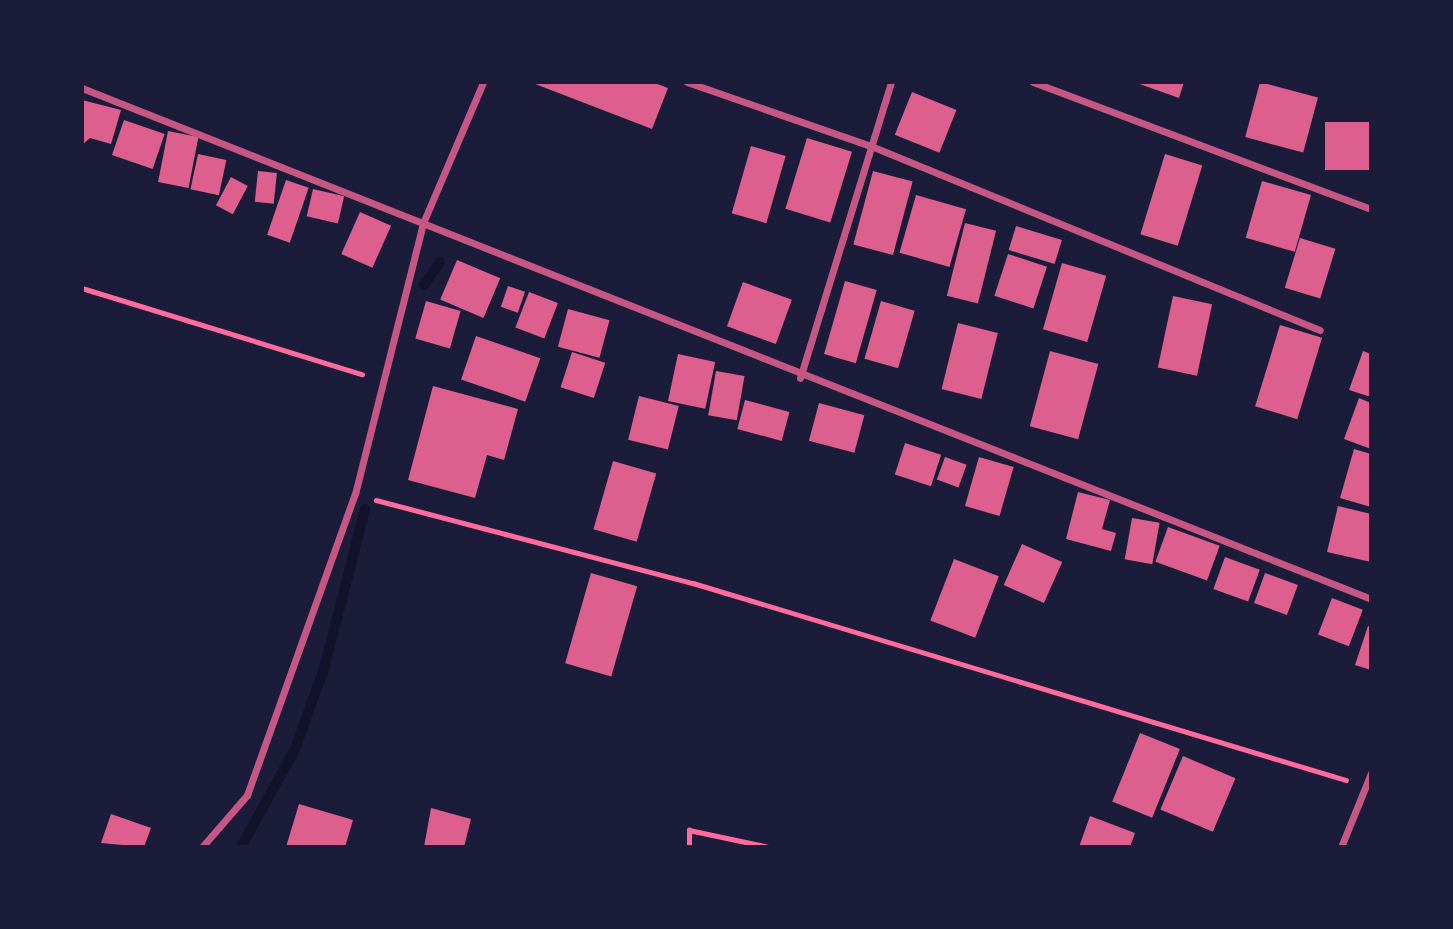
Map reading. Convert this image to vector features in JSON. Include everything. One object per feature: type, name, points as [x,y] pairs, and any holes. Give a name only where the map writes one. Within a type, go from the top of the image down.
[{"type":"street","points":[[202,847],[247,795],[355,494],[423,223],[483,82]]},
{"type":"street","points":[[687,82],[871,146],[1320,330]]},
{"type":"street","points":[[800,378],[891,82]]},
{"type":"street","points":[[1033,82],[1371,209]]},
{"type":"street","points":[[82,88],[423,223],[800,378],[1371,599]]},
{"type":"street","points":[[1341,847],[1371,773]]},
{"type":"path","points":[[82,288],[383,380]]},
{"type":"path","points":[[355,494],[693,583],[1366,786]]},
{"type":"path","points":[[689,847],[689,830],[769,847]]},
{"type":"building","points":[[530,82],[652,82],[668,88],[652,129]]},
{"type":"building","points":[[1134,82],[1184,82],[1179,98]]},
{"type":"building","points":[[1260,82],[1318,98],[1303,153],[1245,137]]},
{"type":"building","points":[[912,92],[957,110],[939,153],[895,135]]},
{"type":"building","points":[[82,100],[121,110],[111,144],[90,138],[82,145]]},
{"type":"building","points":[[124,120],[165,134],[153,169],[112,155]]},
{"type":"building","points":[[1325,122],[1371,122],[1371,170],[1325,170]]},
{"type":"building","points":[[168,131],[198,137],[189,188],[158,182]]},
{"type":"building","points":[[807,138],[852,152],[830,223],[785,209]]},
{"type":"building","points":[[751,146],[786,156],[766,223],[732,213]]},
{"type":"building","points":[[198,154],[226,160],[219,195],[191,189]]},
{"type":"building","points":[[1165,154],[1202,165],[1178,246],[1140,234]]},
{"type":"building","points":[[258,171],[277,173],[274,204],[255,202]]},
{"type":"building","points":[[873,171],[913,182],[893,255],[853,244]]},
{"type":"building","points":[[231,177],[248,186],[233,214],[216,205]]},
{"type":"building","points":[[286,180],[309,188],[290,243],[267,235]]},
{"type":"building","points":[[1262,181],[1311,195],[1295,252],[1246,238]]},
{"type":"building","points":[[313,189],[344,196],[338,223],[307,216]]},
{"type":"building","points":[[916,195],[966,209],[949,267],[899,253]]},
{"type":"building","points":[[360,212],[391,226],[372,268],[341,254]]},
{"type":"building","points":[[965,223],[996,231],[978,304],[947,296]]},
{"type":"building","points":[[1016,226],[1062,240],[1055,264],[1009,250]]},
{"type":"building","points":[[1300,238],[1335,249],[1320,299],[1285,288]]},
{"type":"building","points":[[1008,254],[1047,267],[1033,309],[994,296]]},
{"type":"building","points":[[457,260],[500,278],[483,318],[440,300]]},
{"type":"building","points":[[1062,263],[1106,276],[1087,342],[1043,329]]},
{"type":"building","points":[[845,281],[877,290],[856,363],[824,354]]},
{"type":"building","points":[[743,282],[792,300],[776,344],[727,326]]},
{"type":"building","points":[[508,286],[525,292],[518,313],[501,307]]},
{"type":"building","points":[[529,292],[558,303],[544,339],[515,327]]},
{"type":"building","points":[[1173,296],[1212,304],[1197,376],[1158,367]]},
{"type":"building","points":[[426,301],[461,311],[450,348],[415,338]]},
{"type":"building","points":[[881,301],[915,311],[898,368],[864,359]]},
{"type":"building","points":[[568,309],[610,320],[599,358],[558,347]]},
{"type":"building","points":[[958,323],[998,333],[981,399],[942,389]]},
{"type":"building","points":[[1280,325],[1322,338],[1297,419],[1255,406]]},
{"type":"building","points":[[476,336],[540,358],[525,402],[461,379]]},
{"type":"building","points":[[1050,351],[1098,364],[1078,439],[1030,426]]},
{"type":"building","points":[[1363,351],[1371,354],[1371,397],[1349,390]]},
{"type":"building","points":[[572,352],[605,363],[594,398],[561,387]]},
{"type":"building","points":[[678,354],[715,362],[705,409],[668,401]]},
{"type":"building","points":[[716,371],[745,376],[737,420],[708,415]]},
{"type":"building","points":[[433,386],[518,409],[504,460],[487,455],[475,498],[408,480]]},
{"type":"building","points":[[639,396],[679,406],[668,450],[628,440]]},
{"type":"building","points":[[1359,398],[1371,403],[1371,449],[1344,439]]},
{"type":"building","points":[[745,400],[789,412],[782,441],[737,429]]},
{"type":"building","points":[[819,403],[864,415],[854,453],[809,441]]},
{"type":"building","points":[[905,443],[941,455],[931,486],[895,474]]},
{"type":"building","points":[[1354,449],[1371,454],[1371,507],[1340,498]]},
{"type":"building","points":[[945,457],[967,465],[958,487],[937,480]]},
{"type":"building","points":[[979,457],[1014,467],[1000,516],[965,506]]},
{"type":"building","points":[[613,461],[656,473],[637,542],[593,529]]},
{"type":"building","points":[[1078,492],[1110,500],[1102,529],[1116,533],[1111,551],[1066,539]]},
{"type":"building","points":[[1338,506],[1371,514],[1371,562],[1327,552]]},
{"type":"building","points":[[1132,518],[1160,523],[1152,564],[1125,559]]},
{"type":"building","points":[[1168,527],[1220,546],[1207,581],[1155,562]]},
{"type":"building","points":[[1022,544],[1062,562],[1044,603],[1004,585]]},
{"type":"building","points":[[1225,557],[1260,570],[1248,602],[1213,589]]},
{"type":"building","points":[[954,559],[999,576],[975,638],[930,621]]},
{"type":"building","points":[[591,573],[637,586],[611,677],[565,663]]},
{"type":"building","points":[[1265,573],[1298,585],[1287,615],[1254,603]]},
{"type":"building","points":[[1332,598],[1363,610],[1349,646],[1318,634]]},
{"type":"building","points":[[1368,626],[1371,627],[1371,670],[1355,665]]},
{"type":"building","points":[[1140,733],[1180,749],[1152,818],[1112,802]]},
{"type":"building","points":[[1183,756],[1235,778],[1213,832],[1160,809]]},
{"type":"building","points":[[299,804],[353,820],[345,847],[286,847]]},
{"type":"building","points":[[431,808],[471,819],[464,847],[424,847]]},
{"type":"building","points":[[111,814],[151,828],[144,847],[101,843]]},
{"type":"building","points":[[1090,816],[1135,833],[1130,847],[1079,847]]},
{"type":"waterway","points":[[424,285],[440,262]]},
{"type":"waterway","points":[[241,847],[295,749],[324,669],[365,509]]}]
